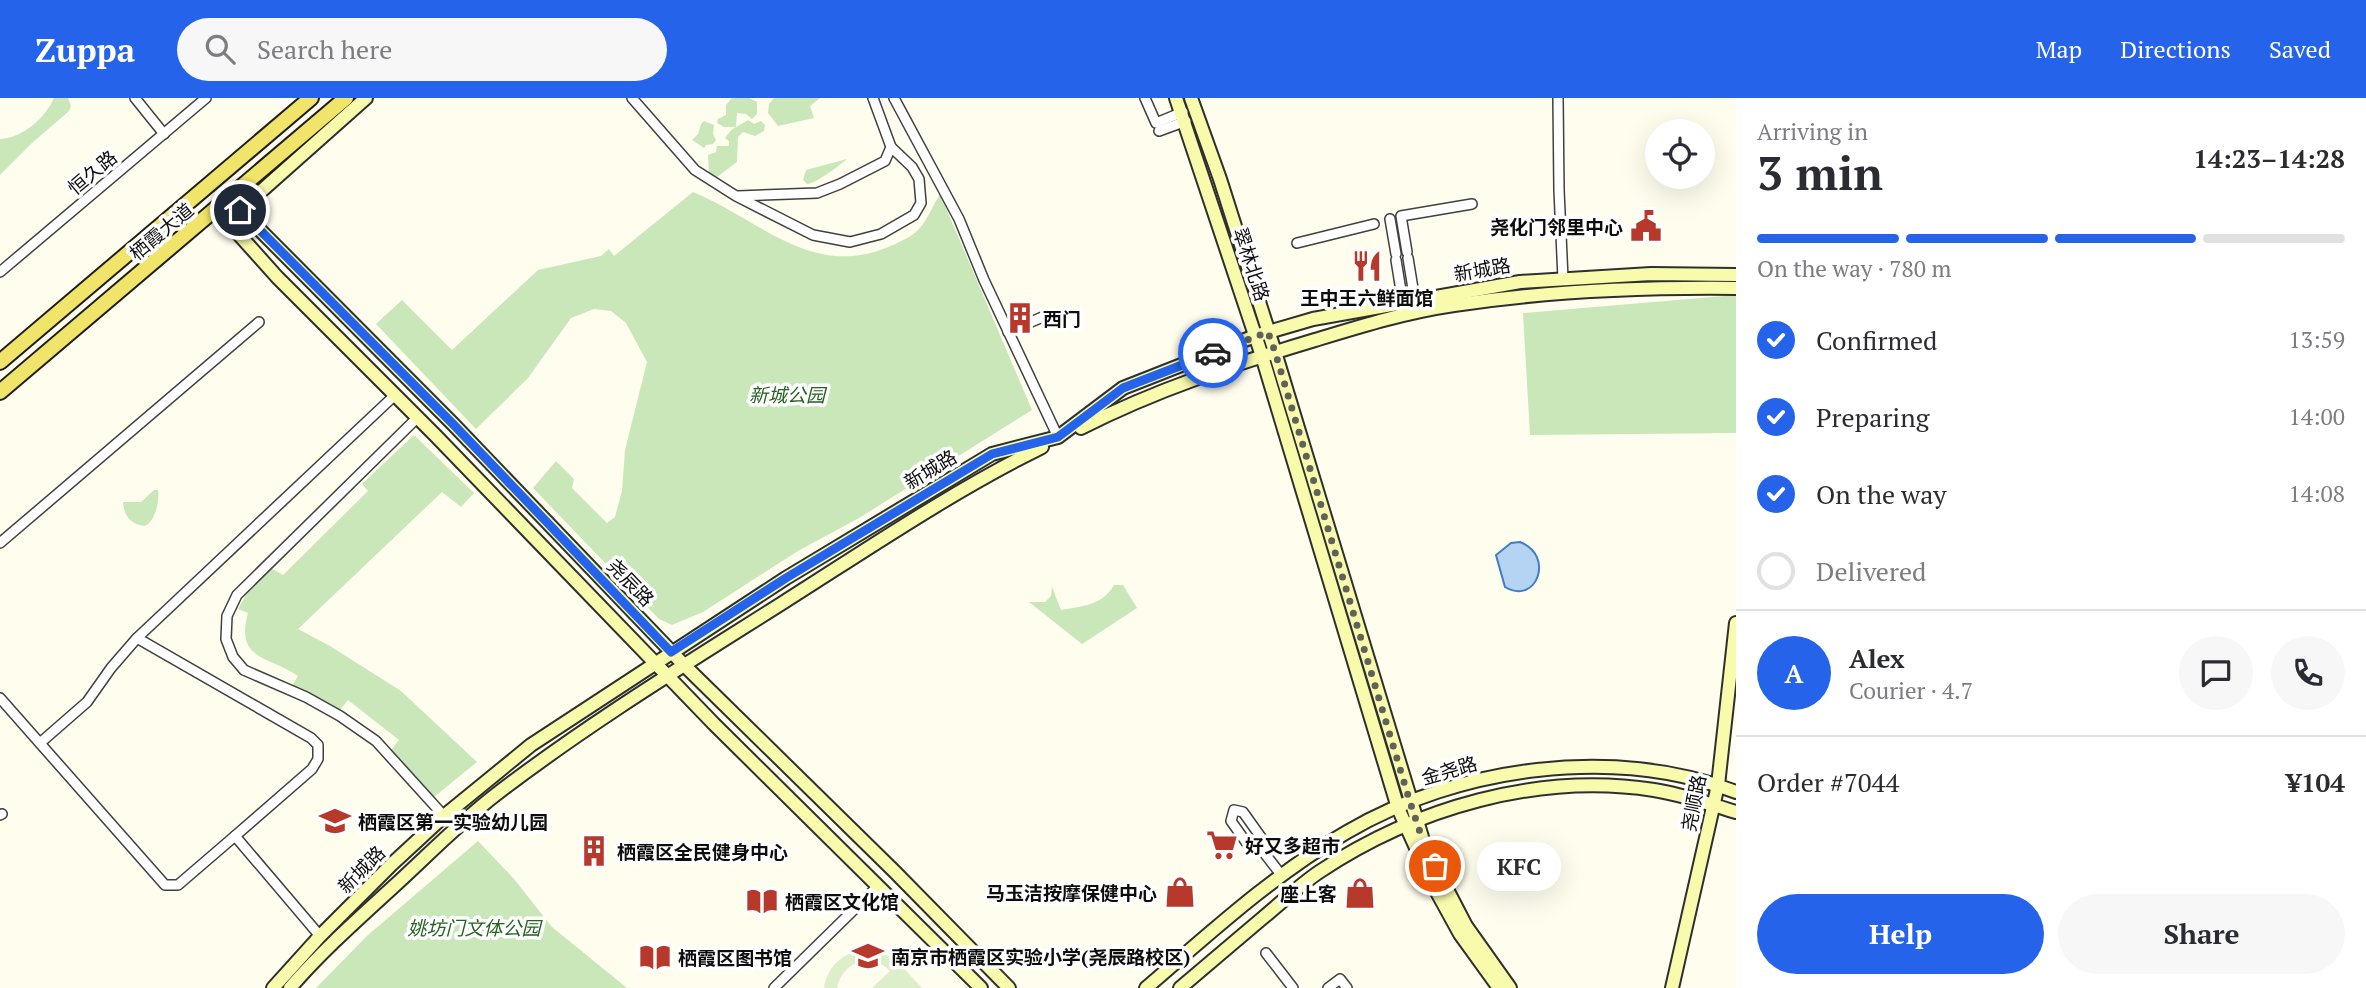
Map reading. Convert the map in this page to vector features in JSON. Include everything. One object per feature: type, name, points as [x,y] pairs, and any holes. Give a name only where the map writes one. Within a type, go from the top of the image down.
[{"type":"main road","name":"栖霞大道","points":[[0,362],[311,98]]},
{"type":"main road","name":"栖霞大道","points":[[0,392],[346,98]]},
{"type":"main road","points":[[240,210],[366,98]]},
{"type":"main road","name":"翠林北路","points":[[1176,98],[1261,334],[1275,352],[1404,805]]},
{"type":"main road","name":"翠林北路","points":[[1191,98],[1235,224],[1261,334],[1262,356],[1410,823],[1432,883],[1460,934],[1499,988]]},
{"type":"main road","name":"尧辰路","points":[[229,200],[453,424],[671,652],[1009,988]]},
{"type":"main road","name":"尧辰路","points":[[217,210],[277,277],[418,417],[668,676],[981,988]]},
{"type":"main road","name":"新城路","points":[[273,988],[320,936],[444,816],[531,745],[786,578],[992,454],[1058,437],[1123,388],[1261,334],[1313,319],[1520,282],[1651,274],[1736,275]]},
{"type":"main road","name":"新城路","points":[[290,988],[346,930],[494,797],[684,665],[968,487],[1095,420],[1157,393],[1262,356],[1381,319],[1452,305],[1625,289],[1736,288]]},
{"type":"main road","name":"尧顺路","points":[[1672,988],[1718,785],[1736,623]]},
{"type":"main road","name":"金尧路","points":[[1146,988],[1282,876],[1349,830],[1404,805],[1455,787],[1512,774],[1557,768],[1598,767],[1656,771],[1718,785],[1736,792]]},
{"type":"main road","name":"金尧路","points":[[1180,988],[1318,873],[1410,823],[1458,806],[1518,792],[1557,787],[1634,788],[1655,790],[1736,812]]},
{"type":"main road","name":"翠林北路","points":[[1410,823],[1466,926],[1510,988]]},
{"type":"street","points":[[135,98],[164,134]]},
{"type":"street","name":"恒久路","points":[[0,272],[206,98]]},
{"type":"street","points":[[632,98],[695,170],[736,196],[813,236],[850,242],[881,234],[914,215],[921,203],[919,179],[912,167],[891,147],[873,98]]},
{"type":"street","points":[[894,98],[946,192],[984,281],[1058,437]]},
{"type":"street","points":[[1145,98],[1156,123],[1184,117]]},
{"type":"street","points":[[1558,98],[1558,180],[1563,279]]},
{"type":"street","points":[[1158,131],[1184,117]]},
{"type":"street","points":[[736,196],[817,193],[885,160],[891,147]]},
{"type":"street","points":[[1409,302],[1408,255],[1401,216],[1472,204]]},
{"type":"street","points":[[1390,219],[1396,257],[1409,302]]},
{"type":"street","points":[[1297,243],[1374,224]]},
{"type":"street","points":[[1009,332],[1047,315]]},
{"type":"street","points":[[0,543],[259,322]]},
{"type":"street","points":[[40,743],[87,702],[137,638],[395,395]]},
{"type":"street","points":[[418,417],[237,595],[227,616],[226,639],[233,657],[244,670],[306,697],[376,741],[444,816]]},
{"type":"street","points":[[0,698],[166,885],[178,885],[312,769],[318,759],[318,745],[311,738],[137,638]]},
{"type":"street","points":[[1262,850],[1251,849],[1231,821],[1234,810],[1243,813],[1263,840],[1262,850],[1282,876]]},
{"type":"street","points":[[235,836],[320,936]]},
{"type":"street","points":[[775,988],[877,887]]},
{"type":"street","points":[[1266,953],[1293,988]]},
{"type":"street","points":[[1328,988],[1340,979],[1348,988]]},
{"type":"green space","points":[[54,98],[68,98],[71,106],[69,111],[0,175],[0,139],[17,135],[32,126],[45,113]]},
{"type":"green space","points":[[732,98],[749,98],[757,102],[757,114],[752,119],[746,114],[737,113],[736,127],[724,127],[717,123],[718,119],[726,115],[726,105]]},
{"type":"green space","points":[[774,98],[820,98],[810,106],[814,118],[778,126],[768,113],[769,104]]},
{"type":"green space","points":[[748,120],[754,124],[761,121],[765,125],[764,131],[755,136],[743,132],[738,137],[737,162],[717,177],[709,173],[708,155],[716,152],[717,146],[729,146],[729,141],[725,138],[731,130]]},
{"type":"green space","points":[[704,121],[714,125],[713,134],[716,140],[704,148],[692,140]]},
{"type":"green space","points":[[847,159],[816,181],[807,184],[803,180],[806,170]]},
{"type":"green space","name":"新城公园","points":[[693,192],[784,241],[831,256],[856,256],[883,249],[905,239],[920,228],[940,194],[1032,410],[859,518],[798,551],[703,612],[672,625],[659,619],[533,488],[556,461],[574,479],[572,488],[607,523],[615,517],[622,491],[625,450],[647,362],[626,323],[611,311],[594,309],[571,318],[528,378],[476,429],[376,324],[402,300],[452,350],[538,270],[601,256],[609,249],[614,256]]},
{"type":"green space","points":[[1736,295],[1736,433],[1530,435],[1523,313]]},
{"type":"green space","points":[[414,435],[474,493],[461,507],[442,492],[298,629],[401,691],[477,762],[434,797],[391,750],[399,740],[348,700],[340,710],[292,686],[298,676],[257,655],[246,640],[248,613],[238,609],[246,595],[271,568],[283,575],[368,491],[362,484]]},
{"type":"green space","points":[[154,490],[158,490],[158,500],[152,520],[145,526],[132,521],[126,515],[123,502],[141,502]]},
{"type":"green space","points":[[1114,585],[1123,585],[1137,608],[1082,644],[1029,602],[1045,602],[1051,596],[1052,587],[1061,610],[1091,604],[1104,597]]},
{"type":"green space","name":"姚坊门文体公园","points":[[478,841],[514,879],[552,927],[627,988],[316,988],[368,935]]},
{"type":"green space","points":[[870,949],[894,958],[922,988],[872,988],[890,971],[882,965],[866,961],[851,966],[840,979],[837,988],[824,988],[834,965],[846,955]]},
{"type":"water","points":[[1520,542],[1531,548],[1539,567],[1533,585],[1526,590],[1516,591],[1505,587],[1496,555],[1511,543]]},
{"type":"way so far","points":[[1213,353],[1268,332],[1410,802],[1425,847],[1435,866]]},
{"type":"place","name":"尧化门邻里中心","points":[[1646,226]]},
{"type":"place","name":"王中王六鲜面馆","points":[[1367,266]]},
{"type":"place","name":"西门","points":[[1020,318]]},
{"type":"place","name":"栖霞区第一实验幼儿园","points":[[335,821]]},
{"type":"place","name":"好又多超市","points":[[1222,845]]},
{"type":"place","name":"栖霞区全民健身中心","points":[[594,851]]},
{"type":"place","name":"KFC","points":[[1435,866]]},
{"type":"place","name":"马玉洁按摩保健中心","points":[[1180,892]]},
{"type":"place","name":"座上客","points":[[1360,893]]},
{"type":"place","name":"栖霞区文化馆","points":[[762,901]]},
{"type":"place","name":"南京市栖霞区实验小学(尧辰路校区)","points":[[868,956]]},
{"type":"place","name":"栖霞区图书馆","points":[[655,957]]},
{"type":"route","points":[[240,210],[453,424],[671,652],[786,578],[992,454],[1058,437],[1123,388],[1213,353]]}]
